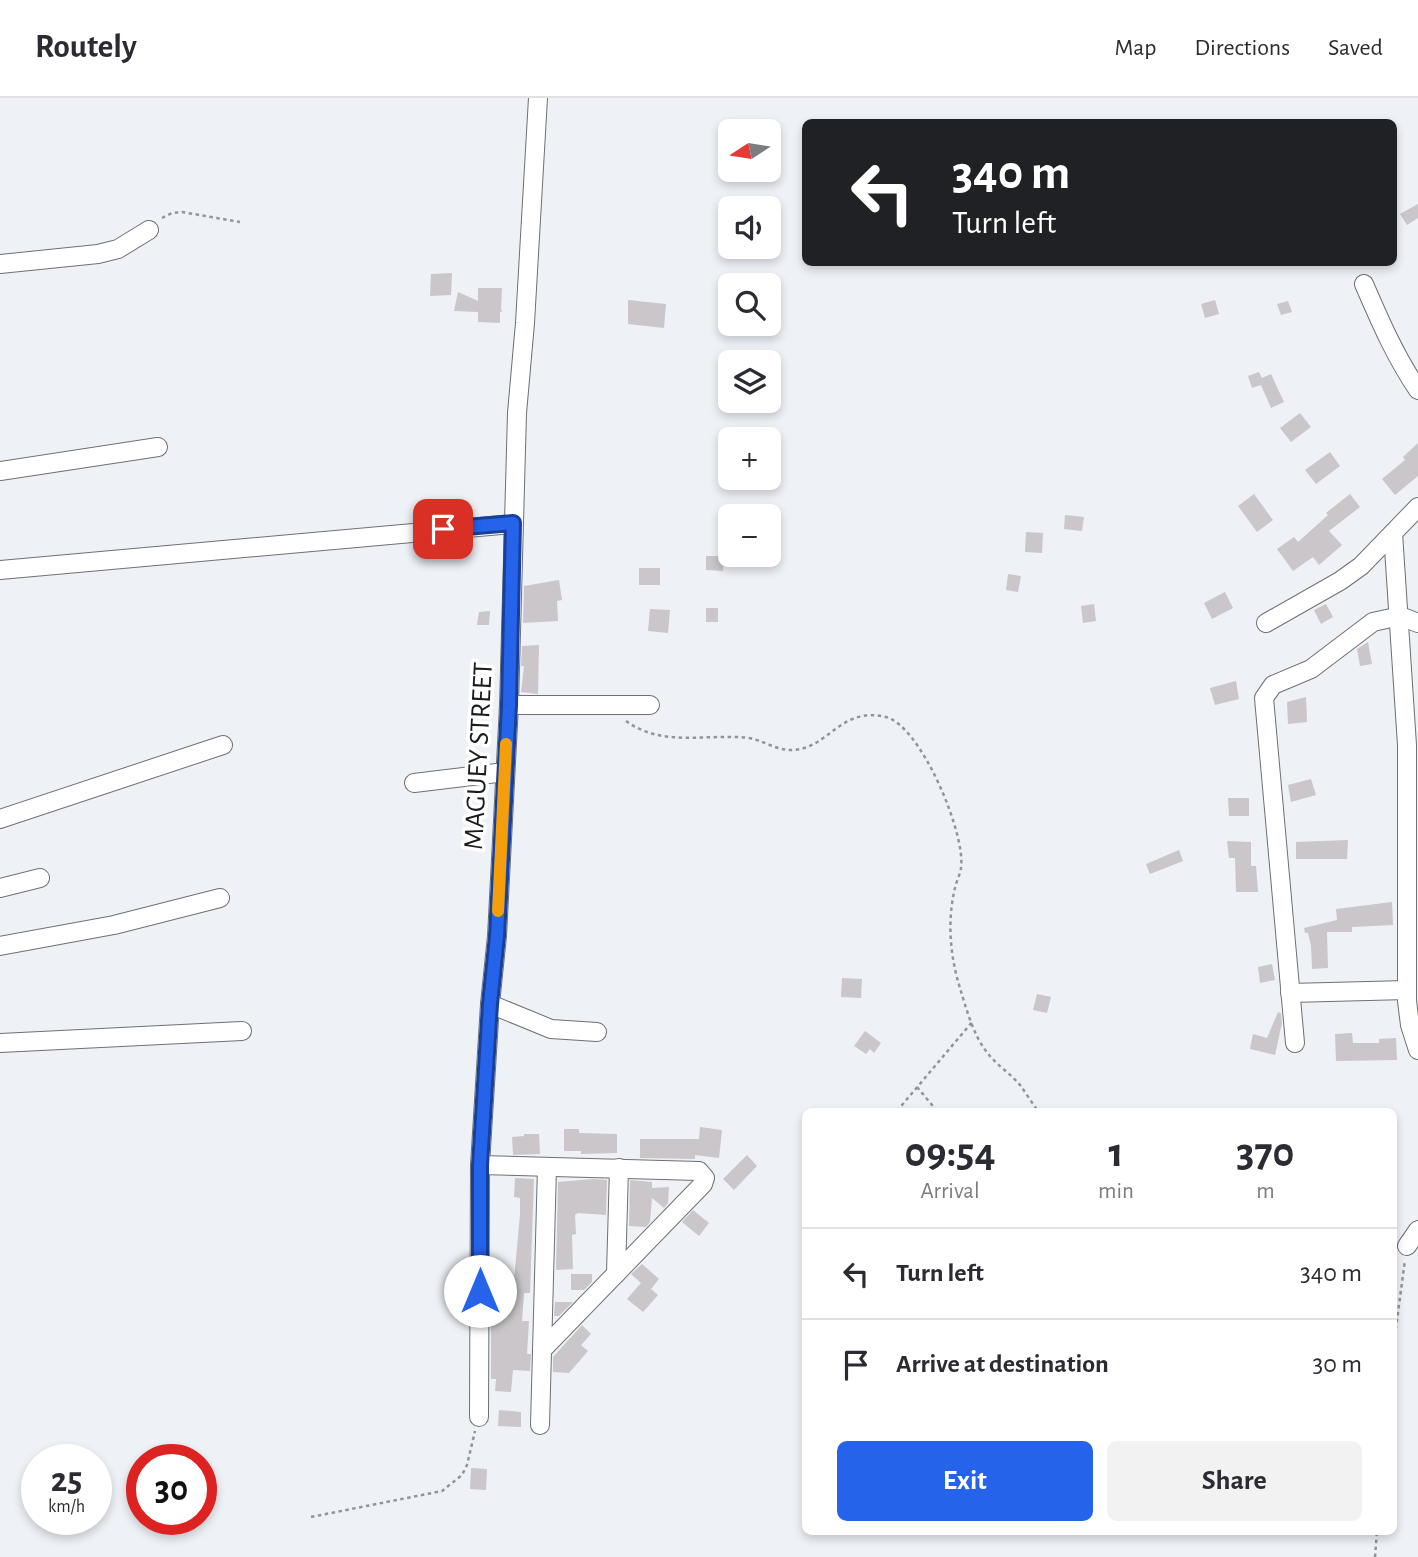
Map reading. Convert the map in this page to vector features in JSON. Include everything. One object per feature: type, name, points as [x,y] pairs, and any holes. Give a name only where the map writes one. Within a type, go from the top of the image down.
[{"type":"street","name":"MAGUEY STREET","points":[[479,1417],[480,1165],[497,936],[509,705],[517,413],[538,98]]},
{"type":"street","points":[[0,264],[98,254],[118,248],[149,230]]},
{"type":"street","points":[[1364,284],[1401,366],[1418,390]]},
{"type":"street","points":[[0,471],[158,447]]},
{"type":"street","points":[[1266,623],[1361,566],[1418,507]]},
{"type":"street","points":[[0,570],[513,523]]},
{"type":"street","points":[[1393,533],[1407,745],[1407,990],[1410,1025],[1418,1050]]},
{"type":"street","points":[[1295,1043],[1264,698],[1273,685],[1311,669],[1362,629],[1385,617],[1400,616],[1418,623]]},
{"type":"street","points":[[509,705],[650,705]]},
{"type":"street","points":[[0,819],[223,745]]},
{"type":"street","points":[[414,783],[505,772]]},
{"type":"street","points":[[0,888],[40,878]]},
{"type":"street","points":[[0,946],[101,928],[220,898]]},
{"type":"street","points":[[1290,993],[1407,990]]},
{"type":"street","points":[[490,1004],[551,1029],[597,1032]]},
{"type":"street","points":[[0,1043],[242,1031]]},
{"type":"street","points":[[480,1165],[699,1171],[704,1175],[705,1181],[542,1350]]},
{"type":"street","points":[[540,1425],[547,1167]]},
{"type":"street","points":[[616,1274],[619,1168]]},
{"type":"street","points":[[1406,1246],[1418,1230]]},
{"type":"path","points":[[149,230],[163,217],[173,213],[195,213],[240,222]]},
{"type":"path","points":[[623,705],[626,721],[639,730],[656,736],[736,737],[757,740],[775,748],[795,750],[810,745],[846,721],[863,716],[890,718],[902,727],[920,748],[939,782],[956,829],[961,868],[954,889],[950,924],[951,951],[959,987],[986,1052],[1019,1084],[1036,1108]]},
{"type":"path","points":[[900,1108],[973,1021]]},
{"type":"path","points":[[918,1087],[935,1108]]},
{"type":"path","points":[[1397,1318],[1406,1246]]},
{"type":"path","points":[[311,1517],[421,1497],[453,1485],[467,1465],[479,1417]]},
{"type":"path","points":[[1375,1557],[1377,1535]]},
{"type":"building","points":[[1418,204],[1418,218],[1407,225],[1400,214]]},
{"type":"building","points":[[452,273],[451,295],[430,296],[431,274]]},
{"type":"building","points":[[478,288],[502,288],[503,311],[500,312],[500,323],[478,322],[478,312],[454,311],[458,292],[478,301]]},
{"type":"building","points":[[628,300],[666,304],[664,328],[628,324]]},
{"type":"building","points":[[1215,300],[1219,314],[1205,318],[1201,304]]},
{"type":"building","points":[[1288,301],[1292,312],[1281,315],[1277,304]]},
{"type":"building","points":[[1259,372],[1262,378],[1271,374],[1284,402],[1271,408],[1261,385],[1252,388],[1248,376]]},
{"type":"building","points":[[1300,413],[1311,427],[1291,442],[1280,428]]},
{"type":"building","points":[[1418,443],[1418,476],[1395,495],[1382,479],[1405,460],[1403,457]]},
{"type":"building","points":[[1330,452],[1340,466],[1316,484],[1305,470]]},
{"type":"building","points":[[1254,494],[1273,520],[1257,532],[1238,506]]},
{"type":"building","points":[[1350,494],[1360,507],[1329,531],[1342,545],[1319,565],[1313,557],[1293,571],[1277,549],[1294,537],[1298,542],[1328,515],[1326,513]]},
{"type":"building","points":[[1065,515],[1084,517],[1082,531],[1064,529]]},
{"type":"building","points":[[1026,532],[1043,533],[1042,553],[1025,552]]},
{"type":"building","points":[[706,556],[718,556],[718,567],[723,567],[723,571],[706,570]]},
{"type":"building","points":[[639,568],[660,568],[660,585],[639,585]]},
{"type":"building","points":[[1008,574],[1021,576],[1018,592],[1006,590]]},
{"type":"building","points":[[559,580],[562,600],[557,601],[558,621],[523,623],[524,586]]},
{"type":"building","points":[[1225,592],[1233,608],[1212,619],[1204,603]]},
{"type":"building","points":[[1094,604],[1096,621],[1083,623],[1081,606]]},
{"type":"building","points":[[1326,604],[1333,617],[1321,624],[1314,610]]},
{"type":"building","points":[[706,608],[718,608],[718,622],[706,622]]},
{"type":"building","points":[[650,609],[670,610],[668,633],[648,631]]},
{"type":"building","points":[[490,611],[489,625],[477,625],[479,612]]},
{"type":"building","points":[[1368,642],[1372,664],[1360,666],[1357,649]]},
{"type":"building","points":[[539,645],[538,694],[521,692],[524,666],[521,666],[522,646]]},
{"type":"building","points":[[1236,681],[1239,699],[1215,705],[1210,688]]},
{"type":"building","points":[[1306,697],[1307,722],[1288,724],[1287,702]]},
{"type":"building","points":[[1311,779],[1316,795],[1291,802],[1288,785]]},
{"type":"building","points":[[1228,798],[1249,798],[1249,816],[1229,816]]},
{"type":"building","points":[[1348,840],[1347,859],[1296,859],[1296,842]]},
{"type":"building","points":[[1227,841],[1251,842],[1251,866],[1256,866],[1258,892],[1236,892],[1235,858],[1229,858]]},
{"type":"building","points":[[1179,850],[1183,861],[1150,874],[1146,864]]},
{"type":"building","points":[[1392,902],[1393,925],[1352,927],[1352,932],[1327,932],[1328,968],[1312,969],[1311,945],[1304,928],[1337,920],[1336,909]]},
{"type":"building","points":[[1272,964],[1275,980],[1260,983],[1258,967]]},
{"type":"building","points":[[842,978],[862,979],[861,998],[841,997]]},
{"type":"building","points":[[1037,994],[1051,997],[1047,1013],[1033,1010]]},
{"type":"building","points":[[1278,1012],[1281,1013],[1282,1023],[1275,1055],[1250,1049],[1253,1034],[1267,1038]]},
{"type":"building","points":[[865,1031],[881,1043],[874,1053],[870,1049],[866,1054],[854,1046]]},
{"type":"building","points":[[1352,1033],[1353,1043],[1379,1043],[1379,1039],[1396,1038],[1397,1060],[1336,1061],[1335,1034]]},
{"type":"building","points":[[700,1127],[722,1130],[719,1158],[695,1155],[695,1159],[640,1158],[640,1139],[699,1139]]},
{"type":"building","points":[[564,1129],[579,1129],[579,1133],[617,1134],[617,1153],[581,1154],[581,1151],[564,1151]]},
{"type":"building","points":[[539,1134],[540,1154],[513,1155],[512,1137]]},
{"type":"building","points":[[747,1155],[757,1166],[734,1190],[723,1179]]},
{"type":"building","points":[[515,1178],[534,1179],[530,1293],[524,1293],[522,1321],[529,1321],[527,1354],[531,1354],[530,1371],[513,1370],[511,1392],[495,1391],[496,1379],[491,1379],[491,1289],[513,1291],[520,1214],[520,1198],[514,1197]]},
{"type":"building","points":[[607,1180],[606,1215],[575,1215],[576,1234],[572,1235],[573,1269],[556,1270],[558,1182]]},
{"type":"building","points":[[630,1180],[652,1182],[652,1188],[669,1187],[668,1203],[664,1208],[652,1198],[650,1222],[646,1227],[629,1226]]},
{"type":"building","points":[[693,1210],[709,1223],[699,1236],[682,1222]]},
{"type":"building","points":[[642,1264],[659,1279],[651,1289],[658,1295],[643,1312],[627,1299],[641,1283],[631,1274]]},
{"type":"building","points":[[571,1274],[592,1274],[592,1282],[584,1290],[571,1290]]},
{"type":"building","points":[[555,1302],[573,1302],[559,1316],[554,1316]]},
{"type":"building","points":[[582,1325],[591,1334],[581,1345],[588,1351],[569,1373],[553,1372],[553,1357]]},
{"type":"building","points":[[499,1410],[521,1412],[521,1427],[498,1426]]},
{"type":"building","points":[[471,1468],[487,1469],[486,1490],[470,1489]]},
{"type":"slow traffic","points":[[498,911],[506,744]]},
{"type":"route","points":[[443,529],[513,523],[509,705],[497,936],[480,1165],[480,1291]]}]
